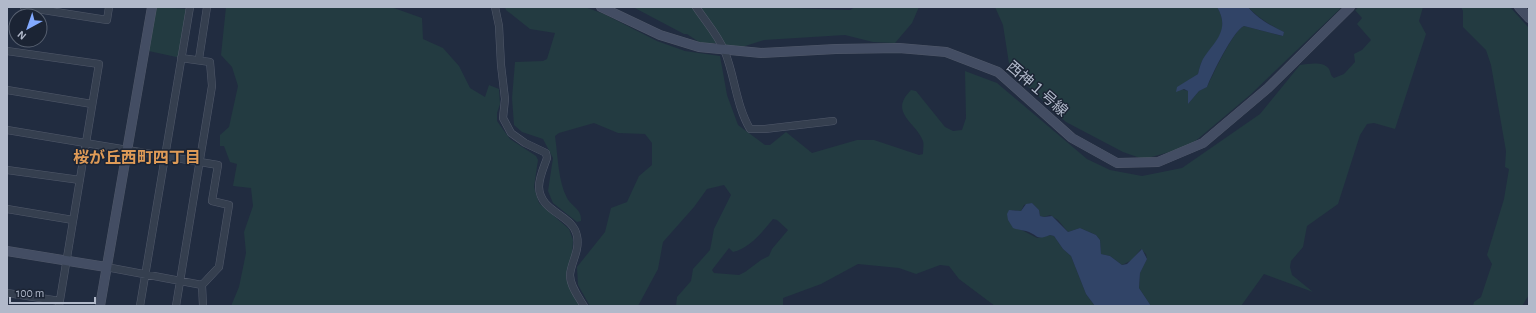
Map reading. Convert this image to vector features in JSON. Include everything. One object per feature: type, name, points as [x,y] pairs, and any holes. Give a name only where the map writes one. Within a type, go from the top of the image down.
[{"type":"street","points":[[24,7],[107,20],[109,7]]},
{"type":"street","points":[[100,306],[152,7]]},
{"type":"street","points":[[140,306],[190,7]]},
{"type":"street","points":[[199,59],[207,7]]},
{"type":"street","points":[[495,7],[499,26],[501,66],[505,99],[503,118],[511,133],[525,143],[546,153],[547,158],[539,187],[545,203],[570,224],[577,236],[577,248],[571,279],[584,306]]},
{"type":"street","name":"西神１号線","points":[[601,7],[660,35],[699,47],[762,53],[836,49],[899,48],[946,52],[998,72],[1072,138],[1117,163],[1158,162],[1203,143],[1268,88],[1350,7]]},
{"type":"street","points":[[696,7],[724,49],[741,114],[750,128],[765,129],[833,121]]},
{"type":"street","points":[[1520,7],[1529,18]]},
{"type":"street","points":[[7,51],[99,64],[60,304],[7,293]]},
{"type":"street","points":[[176,306],[212,86],[210,62],[199,59],[181,58]]},
{"type":"street","points":[[7,90],[92,104]]},
{"type":"street","points":[[7,130],[218,165],[212,201],[229,204],[219,267],[202,285],[204,306]]},
{"type":"street","points":[[7,170],[80,180]]},
{"type":"street","points":[[7,209],[73,220]]},
{"type":"street","points":[[7,251],[106,267],[202,285]]},
{"type":"green space","points":[[152,7],[189,9],[181,58],[144,50]]},
{"type":"green space","points":[[226,7],[391,7],[422,18],[423,39],[443,48],[459,66],[470,88],[485,97],[489,85],[499,89],[500,104],[497,113],[497,121],[510,139],[536,156],[538,160],[534,187],[539,203],[569,229],[573,240],[572,257],[566,279],[580,306],[231,306],[239,287],[246,253],[244,232],[253,206],[251,188],[233,186],[237,164],[230,162],[224,146],[220,146],[220,135],[229,127],[238,86],[232,67],[221,55]]},
{"type":"green space","points":[[505,7],[585,7],[604,14],[657,41],[685,51],[720,56],[727,95],[738,125],[765,145],[770,145],[786,132],[812,153],[857,140],[874,140],[919,155],[923,154],[923,141],[920,134],[903,111],[902,105],[905,98],[911,90],[916,91],[945,127],[953,131],[962,130],[966,118],[965,71],[997,83],[1087,159],[1110,170],[1142,176],[1182,168],[1260,114],[1300,65],[1320,64],[1326,66],[1334,78],[1344,74],[1355,62],[1354,54],[1362,50],[1371,40],[1357,24],[1362,18],[1355,10],[1359,7],[1423,7],[1419,21],[1426,34],[1395,129],[1374,123],[1367,124],[1360,135],[1338,204],[1307,226],[1303,247],[1291,261],[1290,267],[1292,275],[1313,292],[1264,274],[1241,306],[1151,306],[1139,288],[1140,273],[1147,259],[1146,254],[1141,249],[1132,260],[1122,265],[1110,256],[1101,254],[1100,240],[1096,235],[1080,228],[1068,232],[1058,220],[1050,215],[1044,217],[1040,216],[1039,210],[1032,203],[1024,205],[1021,211],[1012,210],[1008,220],[1012,225],[1037,238],[1050,235],[1054,236],[1063,249],[1071,256],[1086,294],[1095,306],[995,306],[959,279],[949,266],[940,265],[916,274],[899,268],[858,264],[821,284],[783,298],[783,306],[676,306],[677,297],[691,281],[693,269],[710,250],[714,229],[731,195],[724,185],[707,189],[694,207],[663,242],[658,269],[638,306],[590,306],[578,285],[577,267],[605,232],[611,208],[627,202],[639,176],[652,165],[652,143],[645,134],[618,133],[594,123],[559,133],[555,136],[562,184],[567,198],[580,214],[581,221],[577,222],[553,203],[548,191],[553,158],[543,139],[522,132],[514,125],[512,98],[515,62],[543,61],[547,59],[555,33],[530,29],[506,10]],"holes":[[[773,219],[777,220],[788,230],[772,249],[769,256],[739,275],[714,273],[712,270],[729,248],[733,252],[745,247],[755,239]]]},
{"type":"green space","points":[[633,7],[764,7],[850,10],[855,7],[919,7],[912,23],[895,43],[873,42],[845,35],[764,40],[739,48],[715,43],[702,44],[687,34],[684,34]]},
{"type":"green space","points":[[995,7],[1217,7],[1221,16],[1222,24],[1219,37],[1202,61],[1198,74],[1177,88],[1188,91],[1188,104],[1199,91],[1207,87],[1229,44],[1239,30],[1244,26],[1282,36],[1284,32],[1264,21],[1248,7],[1342,7],[1250,95],[1187,147],[1148,158],[1140,158],[1123,152],[1066,122],[1010,70],[1003,25]]},
{"type":"green space","points":[[1461,7],[1510,7],[1529,28],[1529,295],[1522,306],[1473,306],[1474,302],[1481,297],[1492,264],[1487,255],[1504,199],[1509,169],[1505,167],[1506,151],[1491,65],[1486,50],[1463,27],[1463,11]]},
{"type":"water","points":[[1217,7],[1248,7],[1264,21],[1284,32],[1283,36],[1244,26],[1234,36],[1229,44],[1207,87],[1199,91],[1188,104],[1188,91],[1184,89],[1176,92],[1177,87],[1198,74],[1202,61],[1215,43],[1221,31],[1221,16]]},
{"type":"water","points":[[1032,203],[1039,210],[1040,216],[1052,216],[1068,232],[1080,228],[1096,235],[1100,240],[1101,254],[1110,256],[1122,265],[1127,264],[1142,249],[1147,259],[1140,273],[1139,288],[1151,306],[1095,306],[1086,294],[1071,256],[1063,249],[1054,236],[1050,235],[1037,237],[1026,231],[1013,228],[1008,220],[1007,214],[1009,210],[1021,211],[1026,204]]},
{"type":"district","name":"桜が丘西町四丁目","points":[[137,158]]}]
